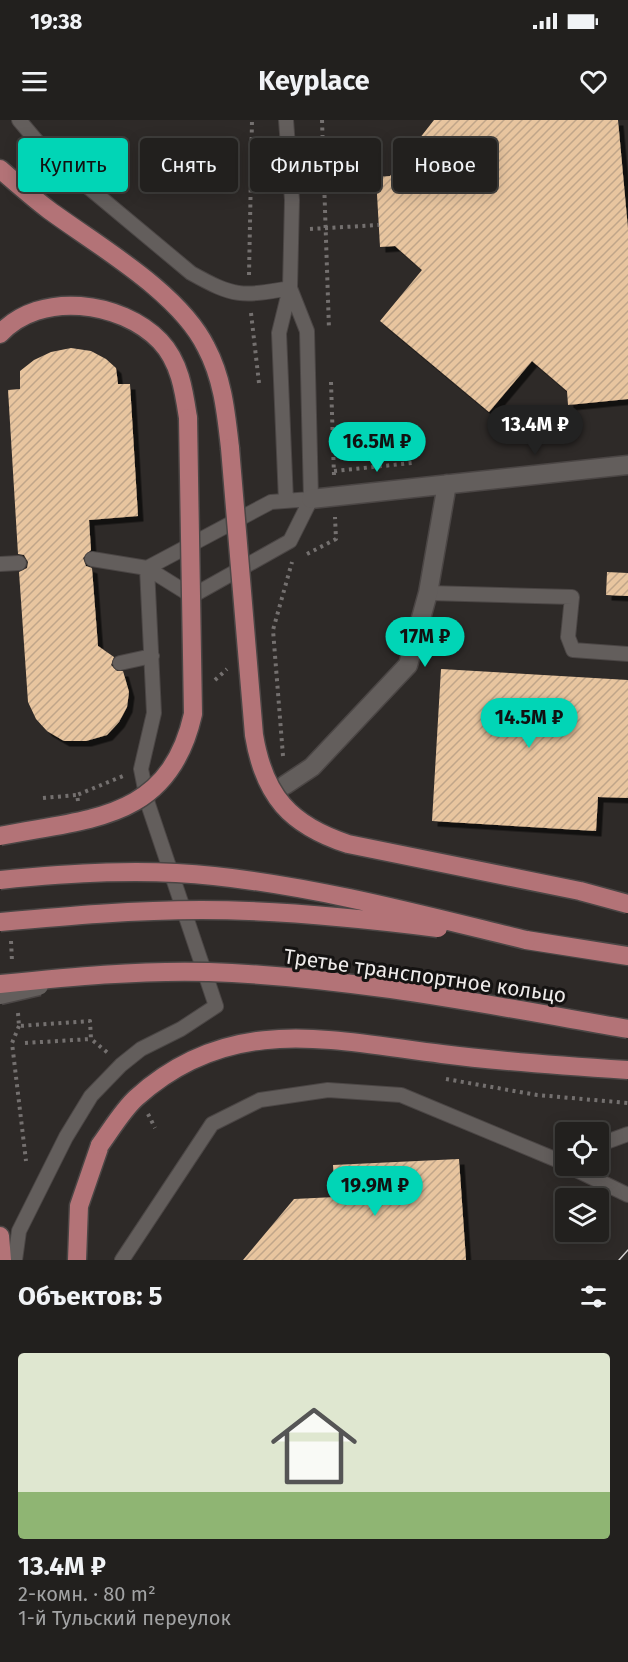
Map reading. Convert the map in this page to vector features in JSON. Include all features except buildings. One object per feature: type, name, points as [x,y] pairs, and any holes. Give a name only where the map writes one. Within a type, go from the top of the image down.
[{"type":"main road","points":[[0,169],[47,208],[143,279],[177,308],[206,345],[223,391],[254,735],[265,776],[278,799],[294,818],[319,834],[348,844],[580,891],[628,904]]},
{"type":"main road","points":[[0,334],[27,315],[50,309],[85,306],[112,312],[136,323],[160,341],[176,366],[184,392],[188,418],[193,714],[187,741],[174,768],[153,789],[122,811],[0,836]]},
{"type":"main road","points":[[0,880],[133,872],[213,876],[372,902],[526,940]]},
{"type":"main road","name":"Третье транспортное кольцо","points":[[0,922],[86,914],[201,910],[325,916],[526,940],[628,956]]},
{"type":"main road","name":"Третье транспортное кольцо","points":[[0,984],[87,976],[208,972],[317,979],[628,1029]]},
{"type":"main road","points":[[77,1260],[79,1206],[100,1145],[135,1099],[192,1058],[262,1038],[313,1038],[485,1060],[628,1070]]},
{"type":"main road","points":[[0,1236],[2,1260]]},
{"type":"street","points":[[311,499],[628,465]]},
{"type":"street","points":[[285,785],[312,767],[408,665],[428,593],[447,484]]},
{"type":"street","points":[[0,995],[87,976]]},
{"type":"lane","points":[[19,120],[46,152],[190,273],[217,287],[249,295],[290,288]]},
{"type":"lane","points":[[286,120],[292,230],[290,288],[279,333],[286,501]]},
{"type":"lane","points":[[92,559],[147,568],[192,596],[290,541],[311,499],[307,331],[290,288]]},
{"type":"lane","points":[[147,568],[271,502],[311,499]]},
{"type":"lane","points":[[0,564],[18,563]]},
{"type":"lane","points":[[15,1260],[19,1231],[66,1137],[91,1096],[121,1065],[141,1049],[181,1029],[216,1006],[148,804],[141,769],[154,713],[147,568]]},
{"type":"lane","points":[[428,593],[572,597],[568,637],[573,650],[628,654]]},
{"type":"lane","points":[[120,663],[152,656]]},
{"type":"lane","points":[[122,1260],[212,1124],[260,1100],[328,1090],[401,1095],[555,1158]]},
{"type":"lane","points":[[609,1140],[628,1134]]},
{"type":"lane","points":[[591,1176],[628,1195]]},
{"type":"path","points":[[292,230],[379,225]]},
{"type":"path","points":[[268,620],[283,760]]},
{"type":"path","points":[[44,798],[78,795]]},
{"type":"path","points":[[19,1026],[12,1043],[26,1161]]},
{"type":"path","points":[[26,1043],[91,1039]]},
{"type":"path","points":[[435,1077],[537,1095],[628,1103]]},
{"type":"path","points":[[147,1117],[155,1109]]},
{"type":"tram line","points":[[619,1260],[628,1250]]}]
